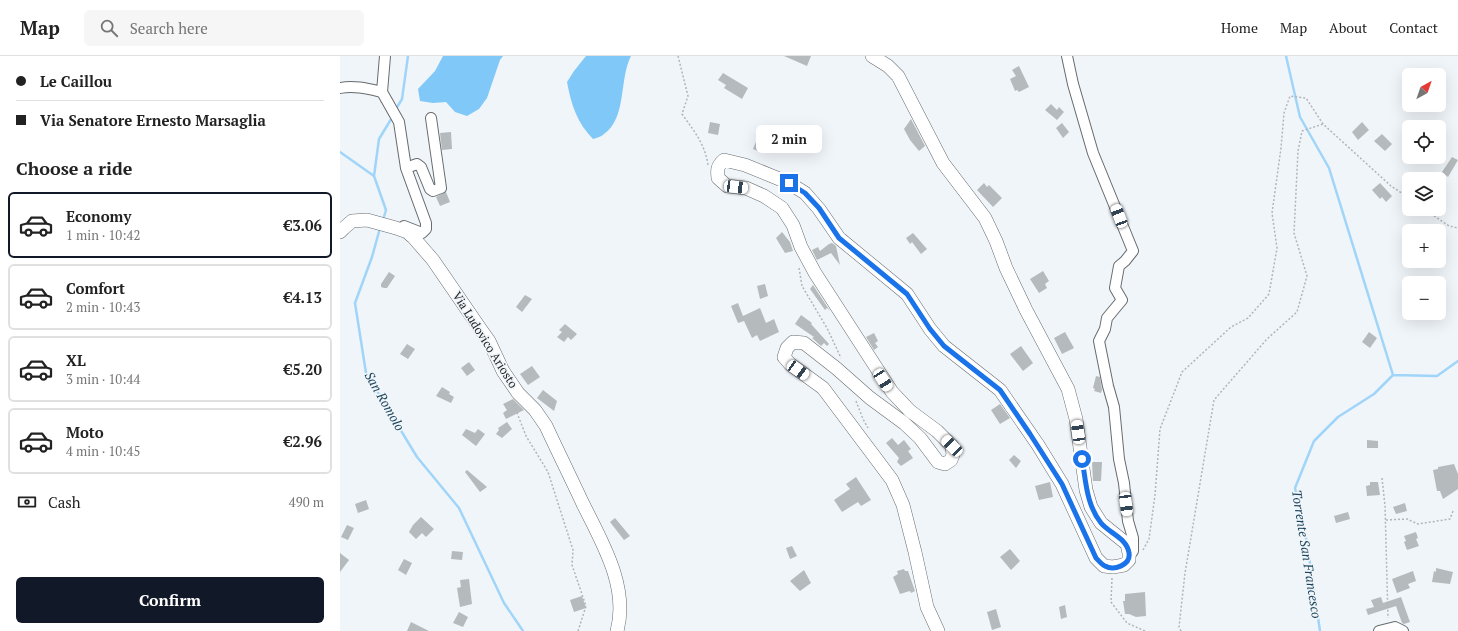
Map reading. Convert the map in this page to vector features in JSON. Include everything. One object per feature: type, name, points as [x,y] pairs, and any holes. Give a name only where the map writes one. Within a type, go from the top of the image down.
[{"type":"street","points":[[385,56],[382,92],[399,122],[406,168],[426,223],[426,229],[422,233],[405,226],[396,228]]},
{"type":"street","points":[[872,56],[888,66],[898,76],[943,163],[985,218],[1026,310],[1068,390],[1076,419],[1086,490],[1091,507],[1101,523],[1126,544],[1129,553],[1129,560]]},
{"type":"street","points":[[938,631],[927,606],[903,505],[892,480],[823,388],[790,364],[784,357],[787,348],[793,342],[804,343],[870,398],[904,422],[920,438],[938,462],[945,464],[951,460],[953,456],[952,446],[937,431],[910,412],[892,392],[815,273],[801,247],[793,225],[782,208],[764,196],[746,188],[727,186],[718,178],[717,170],[719,165],[724,160],[745,165],[789,183],[805,193],[819,208],[839,238],[907,294],[930,329],[944,346],[1000,390],[1062,484],[1096,558],[1104,566],[1113,567],[1124,565],[1129,560],[1133,550],[1133,538],[1128,521],[1124,483],[1119,459],[1114,407],[1099,341],[1105,329],[1107,318],[1122,300],[1115,288],[1119,266],[1133,251],[1093,153],[1073,84],[1067,56]]},
{"type":"street","points":[[340,88],[366,88],[382,92]]},
{"type":"street","points":[[406,168],[417,164],[421,167],[430,189],[436,191],[441,188],[442,185],[431,118]]},
{"type":"street","name":"Via Ludovico Ariosto","points":[[340,232],[352,221],[367,220],[396,228],[407,232],[413,237],[433,260],[489,341],[503,371],[518,393],[536,410],[546,426],[611,562],[619,601],[619,622],[617,631]]},
{"type":"street","points":[[1378,631],[1395,627],[1403,631]]},
{"type":"path","points":[[678,56],[688,96],[682,114],[700,140],[708,165],[717,170]]},
{"type":"path","points":[[1142,550],[1149,539],[1154,503],[1160,429],[1182,372],[1231,327],[1248,318],[1269,294],[1277,248],[1272,213],[1284,113],[1290,96],[1306,98],[1323,124],[1391,186],[1402,193]]},
{"type":"path","points":[[1181,631],[1179,627],[1185,573],[1214,400],[1267,339],[1297,312],[1307,276],[1294,234],[1298,151],[1302,131],[1323,124]]},
{"type":"path","points":[[1434,216],[1449,226],[1458,228]]},
{"type":"path","points":[[799,266],[802,286],[827,328],[846,368],[838,370]]},
{"type":"path","points":[[512,402],[516,407],[526,436],[548,472],[573,550],[572,565],[586,606],[578,631]]},
{"type":"path","points":[[1382,478],[1389,628]]},
{"type":"path","points":[[1385,520],[1408,519],[1418,524],[1450,519],[1452,512]]},
{"type":"path","points":[[1113,567],[1111,602],[1127,623],[1145,631]]},
{"type":"shaded area","points":[[443,56],[503,56],[500,60],[487,98],[479,109],[467,116],[455,112],[446,102],[433,103],[420,101],[418,89],[435,71]]},
{"type":"shaded area","points":[[586,56],[631,56],[627,65],[622,98],[616,118],[611,127],[604,134],[593,139],[587,133],[579,120],[570,98],[567,82]]},
{"type":"building","points":[[784,56],[811,56],[807,66]]},
{"type":"building","points":[[1019,66],[1029,87],[1019,92],[1017,90],[1015,91],[1010,79],[1016,76],[1012,70]]},
{"type":"building","points":[[723,73],[748,88],[742,99],[724,88],[726,85],[718,80]]},
{"type":"building","points":[[1051,104],[1057,110],[1059,107],[1064,112],[1057,120],[1045,110]]},
{"type":"building","points":[[911,119],[925,146],[919,151],[910,140],[904,129]]},
{"type":"building","points":[[710,122],[720,124],[718,135],[708,133]]},
{"type":"building","points":[[1362,122],[1369,130],[1358,140],[1352,132]]},
{"type":"building","points":[[1062,123],[1069,132],[1063,138],[1056,128]]},
{"type":"building","points":[[451,132],[452,149],[442,150],[440,133]]},
{"type":"building","points":[[1382,134],[1392,144],[1385,151],[1374,141]]},
{"type":"building","points":[[756,142],[766,146],[763,153],[753,149]]},
{"type":"building","points":[[1452,157],[1458,160],[1448,177],[1446,175],[1446,172],[1442,172]]},
{"type":"building","points":[[984,183],[987,187],[989,185],[1002,198],[993,207],[977,190]]},
{"type":"building","points":[[1380,183],[1392,196],[1386,202],[1382,197],[1380,199],[1372,190]]},
{"type":"building","points":[[446,192],[450,202],[440,206],[436,197]]},
{"type":"building","points":[[782,232],[790,242],[793,251],[785,253],[776,238]]},
{"type":"building","points":[[913,233],[927,249],[921,254],[912,242],[910,244],[906,238]]},
{"type":"building","points":[[832,243],[836,246],[840,265],[831,253],[817,260],[812,250],[818,247],[820,251]]},
{"type":"building","points":[[1043,271],[1049,281],[1045,284],[1047,288],[1039,293],[1030,279]]},
{"type":"building","points":[[389,272],[395,276],[387,288],[381,287],[381,284]]},
{"type":"building","points":[[765,284],[768,296],[760,299],[757,286]]},
{"type":"building","points":[[813,285],[830,311],[827,308],[825,310],[810,289]]},
{"type":"building","points":[[525,295],[532,299],[522,312],[516,307]]},
{"type":"building","points":[[738,303],[743,316],[760,308],[766,323],[774,319],[779,332],[760,341],[757,335],[752,338],[744,321],[738,323],[731,306]]},
{"type":"building","points":[[801,315],[812,323],[811,324],[829,344],[827,346],[824,343],[821,346],[812,338],[814,337],[795,324]]},
{"type":"building","points":[[565,324],[577,334],[571,340],[568,337],[564,342],[557,337],[562,332],[559,330]]},
{"type":"building","points":[[1065,332],[1074,348],[1062,354],[1054,338]]},
{"type":"building","points":[[1369,332],[1377,338],[1370,348],[1362,342]]},
{"type":"building","points":[[874,333],[878,341],[875,343],[878,347],[874,350],[866,337]]},
{"type":"building","points":[[407,344],[415,349],[408,359],[400,354]]},
{"type":"building","points":[[1021,346],[1033,363],[1023,371],[1010,354]]},
{"type":"building","points":[[469,362],[475,370],[467,376],[461,368]]},
{"type":"building","points":[[532,366],[540,377],[528,385],[520,374]]},
{"type":"building","points":[[1096,376],[1100,377],[1101,393],[1094,391],[1095,389],[1093,388]]},
{"type":"building","points":[[442,387],[450,392],[449,394],[454,397],[451,403],[436,396]]},
{"type":"building","points":[[543,390],[557,401],[554,411],[537,398]]},
{"type":"building","points":[[513,399],[524,410],[506,419],[503,413],[507,410],[503,404]]},
{"type":"building","points":[[1000,404],[1010,418],[1000,424],[991,410]]},
{"type":"building","points":[[507,422],[512,429],[502,438],[496,434],[499,430],[498,428]]},
{"type":"building","points":[[466,429],[475,433],[478,429],[485,434],[476,446],[462,435]]},
{"type":"building","points":[[892,438],[898,445],[904,440],[911,449],[908,451],[913,458],[901,466],[897,462],[899,458],[886,443]]},
{"type":"building","points":[[1367,440],[1378,441],[1378,448],[1367,448]]},
{"type":"building","points":[[1014,455],[1021,461],[1016,468],[1009,460]]},
{"type":"building","points":[[1092,462],[1102,462],[1101,481],[1093,481]]},
{"type":"building","points":[[1454,464],[1458,474],[1458,489],[1443,499],[1440,491],[1437,491],[1433,470],[1438,469],[1438,467]]},
{"type":"building","points":[[467,470],[487,487],[480,492],[465,472]]},
{"type":"building","points":[[856,477],[871,500],[861,506],[858,502],[842,512],[834,500],[850,489],[846,484]]},
{"type":"building","points":[[1050,482],[1053,497],[1039,500],[1035,486]]},
{"type":"building","points":[[1370,482],[1378,482],[1380,495],[1367,496],[1366,486],[1370,485]]},
{"type":"building","points":[[366,500],[369,509],[358,513],[355,504]]},
{"type":"building","points":[[1405,503],[1407,511],[1396,514],[1393,507]]},
{"type":"building","points":[[1348,512],[1350,519],[1336,523],[1334,516]]},
{"type":"building","points":[[421,517],[434,529],[426,537],[422,533],[416,539],[409,532],[413,525]]},
{"type":"building","points":[[615,518],[630,536],[624,540],[610,522]]},
{"type":"building","points":[[347,525],[354,528],[348,540],[341,537]]},
{"type":"building","points":[[1416,532],[1418,538],[1416,539],[1419,546],[1407,550],[1404,542],[1406,541],[1404,536]]},
{"type":"building","points":[[792,546],[797,556],[790,559],[786,548]]},
{"type":"building","points":[[1010,549],[1020,561],[1011,570],[1000,557]]},
{"type":"building","points":[[452,551],[463,552],[462,560],[451,559]]},
{"type":"building","points":[[340,553],[349,560],[340,572]]},
{"type":"building","points":[[404,559],[412,563],[406,575],[398,570]]},
{"type":"building","points":[[1436,568],[1453,572],[1450,584],[1432,582]]},
{"type":"building","points":[[904,569],[905,571],[908,571],[915,591],[900,594],[893,577],[898,574],[897,571]]},
{"type":"building","points":[[804,570],[811,583],[800,591],[790,581]]},
{"type":"building","points":[[1413,571],[1416,581],[1408,584],[1410,588],[1397,593],[1392,579]]},
{"type":"building","points":[[469,579],[472,604],[460,607],[457,588],[461,587],[460,580]]},
{"type":"building","points":[[1145,592],[1146,616],[1136,617],[1125,614],[1123,601],[1125,601],[1125,594]]},
{"type":"building","points":[[582,596],[586,608],[574,612],[570,600]]},
{"type":"building","points":[[1381,597],[1383,603],[1401,597],[1410,622],[1404,624],[1402,623],[1396,606],[1368,615],[1366,609],[1374,607],[1371,600]]},
{"type":"building","points":[[1065,605],[1067,617],[1061,619],[1059,607]]},
{"type":"building","points":[[996,609],[1001,627],[992,630],[987,612]]},
{"type":"building","points":[[459,612],[468,617],[463,627],[453,623]]},
{"type":"building","points":[[411,622],[429,631],[407,631]]},
{"type":"waterway","name":"San Romolo","points":[[396,109],[402,99],[408,56]]},
{"type":"waterway","points":[[1286,56],[1300,117],[1329,168],[1393,375]]},
{"type":"waterway","name":"San Romolo","points":[[383,220],[386,210],[374,176],[379,139],[393,116]]},
{"type":"waterway","points":[[340,152],[374,176]]},
{"type":"waterway","name":"San Romolo","points":[[380,228],[372,257],[355,303],[366,373],[417,457],[459,508],[504,603],[523,631]]},
{"type":"waterway","points":[[1393,375],[1437,376],[1458,361]]},
{"type":"waterway","name":"Torrente San Francesco","points":[[1320,631],[1307,543],[1295,488],[1314,441],[1338,417],[1374,394],[1393,375]]},
{"type":"route","points":[[789,183],[805,193],[819,208],[839,238],[907,294],[930,329],[944,346],[1000,390],[1062,484],[1096,558],[1104,566],[1113,567],[1124,565],[1129,560],[1129,553],[1126,544],[1101,523],[1091,507],[1086,490],[1082,459]]}]
